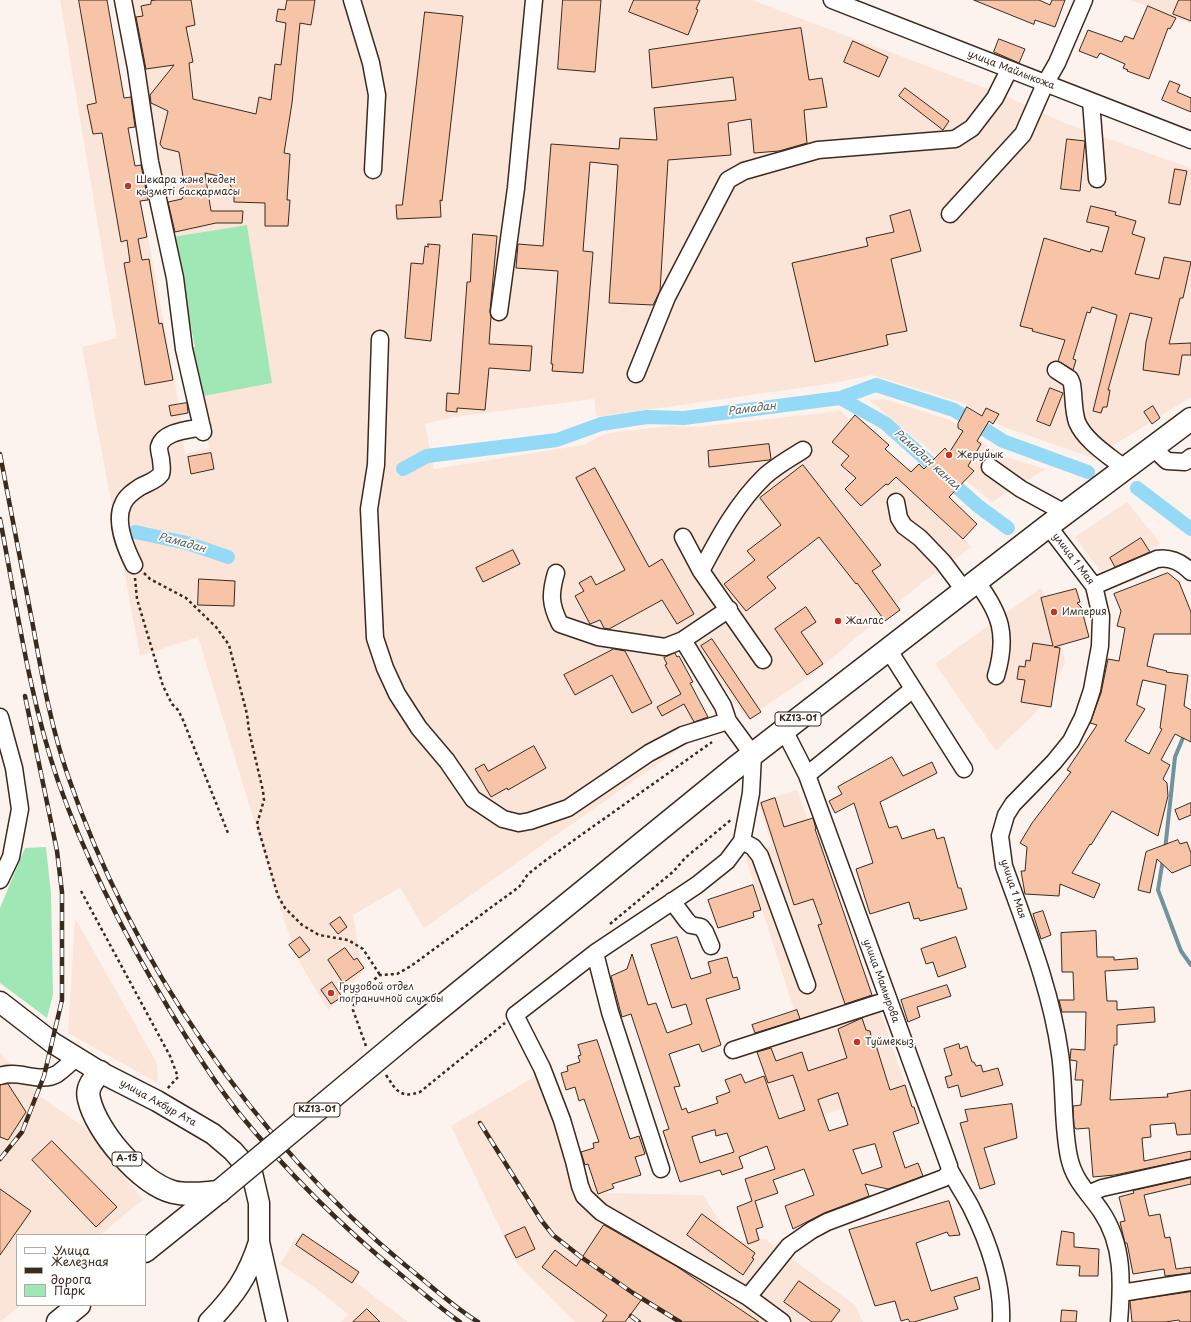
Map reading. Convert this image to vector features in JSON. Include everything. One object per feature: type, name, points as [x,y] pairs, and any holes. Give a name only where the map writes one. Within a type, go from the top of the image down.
[{"type":"highway","name":"KZ13-01","points":[[146,1250],[651,836],[784,730],[1065,513],[1191,419]]},
{"type":"highway","name":"A-15","points":[[100,1072],[90,1084],[88,1098],[100,1126],[116,1148],[143,1175],[162,1188],[173,1192],[188,1194],[220,1191]]},
{"type":"highway","points":[[58,1322],[78,1306]]},
{"type":"main road","name":"улица Акбур Ата","points":[[0,1002],[53,1043],[100,1072],[156,1101],[213,1134],[233,1151],[252,1173],[259,1203],[259,1242]]},
{"type":"main road","points":[[209,1322],[233,1297],[252,1264],[259,1242]]},
{"type":"main road","points":[[259,1242],[277,1322]]},
{"type":"street","points":[[123,0],[136,68],[150,162],[175,278],[184,349],[202,430],[170,435],[163,440],[159,447],[162,470],[160,474],[156,480],[142,486],[128,496],[122,504],[120,516],[122,529],[125,543],[134,565]]},
{"type":"street","points":[[352,0],[371,62],[378,95],[373,170]]},
{"type":"street","points":[[499,312],[516,188],[534,0]]},
{"type":"street","name":"улица Майлыкожа","points":[[832,0],[1191,140]]},
{"type":"street","points":[[950,214],[1023,134],[1045,84],[1057,63],[1084,0]]},
{"type":"street","points":[[636,374],[667,297],[728,180],[744,171],[818,150],[955,139],[972,128],[996,98],[1009,70]]},
{"type":"street","points":[[1091,101],[1097,179]]},
{"type":"street","points":[[380,338],[376,465],[369,510],[375,638],[385,668],[397,694],[419,728],[447,761],[473,799],[503,819],[519,823],[530,821],[568,808],[648,753],[683,735],[730,725]]},
{"type":"street","points":[[1056,370],[1070,379],[1077,420],[1081,430],[1124,468]]},
{"type":"street","points":[[1152,448],[1167,461],[1184,462],[1191,457]]},
{"type":"street","points":[[701,571],[734,512],[752,490],[766,475],[803,450]]},
{"type":"street","points":[[990,467],[1022,489],[1065,513]]},
{"type":"street","points":[[896,502],[899,518],[904,526],[920,538],[970,586],[991,602],[1000,625],[1003,643],[996,676]]},
{"type":"street","name":"улица 1 Мая","points":[[1048,526],[1094,586],[1102,616],[1100,646],[1092,690],[1083,717],[1071,741],[1054,762],[1013,804],[1002,825],[1000,836],[1004,866],[1048,998],[1060,1054],[1069,1157],[1080,1185],[1101,1211],[1115,1239],[1121,1269],[1119,1322]]},
{"type":"street","points":[[682,537],[701,571],[729,609],[763,660]]},
{"type":"street","points":[[1094,586],[1157,559],[1166,558],[1182,564],[1191,572]]},
{"type":"street","points":[[556,573],[552,587],[552,608],[560,624],[598,637],[665,647],[683,640],[729,609]]},
{"type":"street","points":[[683,640],[723,706],[730,725],[753,755],[750,805],[742,841],[727,861],[697,885],[595,953],[515,1015],[542,1068],[562,1120],[584,1196],[600,1212],[748,1297],[782,1322]]},
{"type":"street","points":[[888,649],[964,769]]},
{"type":"street","points":[[807,775],[913,689]]},
{"type":"street","points":[[0,717],[14,768],[20,809],[11,857],[0,880]]},
{"type":"street","name":"улица Мамырова","points":[[784,730],[807,775],[950,1172],[956,1178],[981,1226],[996,1276],[1002,1306],[1001,1322]]},
{"type":"street","points":[[742,841],[753,847],[760,856],[807,985]]},
{"type":"street","points":[[672,901],[691,925],[701,927],[712,946]]},
{"type":"street","points":[[595,953],[610,1012],[661,1169]]},
{"type":"street","points":[[733,1050],[888,1000]]},
{"type":"street","points":[[0,1076],[10,1073],[37,1077],[55,1075],[77,1057]]},
{"type":"street","points":[[1088,1194],[1102,1188],[1191,1168]]},
{"type":"street","points":[[748,1297],[789,1246],[812,1230],[827,1222],[944,1178],[950,1172]]},
{"type":"street","points":[[1121,1293],[1191,1282]]},
{"type":"path","points":[[134,565],[150,579],[186,598],[216,627],[229,645],[247,714],[252,746],[263,791],[264,800],[257,824],[278,896],[285,908],[302,925],[320,935],[348,940],[363,949],[380,976]]},
{"type":"path","points":[[134,565],[137,599],[163,686],[172,704],[178,710],[183,720],[228,833]]},
{"type":"path","points":[[366,1046],[353,1010],[356,994],[380,976],[397,974],[411,966],[519,887],[528,874],[546,860],[730,725]]},
{"type":"path","points":[[607,926],[674,871],[685,858],[712,835],[750,805]]},
{"type":"path","points":[[81,891],[170,1056],[178,1077],[156,1101]]},
{"type":"path","points":[[384,1073],[398,1092],[410,1096],[420,1092],[515,1015]]},
{"type":"shaded area","points":[[60,0],[104,0],[178,399],[185,454],[209,448],[199,397],[272,383],[247,225],[172,237],[130,0],[752,0],[1004,95],[1067,124],[1191,168],[1191,397],[1093,458],[1004,427],[963,403],[872,375],[828,384],[596,417],[594,399],[455,417],[425,424],[434,469],[583,445],[607,433],[670,426],[697,427],[841,411],[897,474],[912,465],[941,488],[960,533],[972,547],[923,582],[809,677],[746,719],[686,631],[665,642],[695,697],[709,728],[424,928],[400,888],[353,915],[363,972],[328,1010],[297,958],[198,637],[140,656],[82,347],[117,338]]},
{"type":"shaded area","points":[[1131,0],[1191,0],[1191,24]]},
{"type":"shaded area","points":[[884,399],[950,420],[1002,456],[1046,469],[992,502],[869,400]]},
{"type":"shaded area","points":[[1127,502],[1161,544],[1101,572],[1075,537]]},
{"type":"shaded area","points":[[1041,588],[1057,620],[1065,662],[1050,698],[996,751],[935,664]]},
{"type":"shaded area","points":[[797,790],[876,1001],[799,1026],[745,856],[772,845],[758,802]]},
{"type":"shaded area","points":[[75,918],[157,1063],[158,1083],[68,1033]]},
{"type":"shaded area","points":[[879,1008],[906,1087],[784,1128],[754,1046]]},
{"type":"shaded area","points":[[0,1053],[41,1097],[88,1130],[143,1200],[102,1234],[16,1234],[16,1306],[20,1306],[0,1322]]},
{"type":"shaded area","points":[[546,1070],[577,1161],[601,1193],[703,1195],[732,1241],[765,1239],[855,1305],[863,1322],[575,1322],[516,1262],[451,1126]]},
{"type":"shaded area","points":[[296,1237],[408,1322],[341,1322],[348,1314],[316,1288],[280,1264]]},
{"type":"green space","points":[[247,225],[272,383],[199,397],[190,347],[195,347],[172,237]]},
{"type":"green space","points":[[46,847],[51,894],[53,994],[47,1018],[0,983],[0,908],[25,848]]},
{"type":"building","points":[[79,0],[107,0],[124,98],[131,97],[135,127],[128,128],[135,166],[141,165],[148,200],[140,201],[147,237],[138,239],[142,260],[149,259],[159,324],[162,323],[173,380],[145,385],[124,263],[130,262],[127,240],[121,242],[102,133],[93,134],[87,105],[96,103]]},
{"type":"building","points":[[191,0],[195,25],[186,27],[193,62],[189,63],[193,99],[256,114],[259,97],[271,100],[275,64],[281,65],[286,23],[276,21],[278,9],[285,10],[287,0],[315,0],[311,25],[300,23],[292,103],[284,153],[290,154],[287,200],[290,200],[288,226],[265,226],[265,203],[234,202],[234,193],[227,178],[205,173],[211,211],[243,211],[242,223],[216,223],[175,232],[168,202],[182,199],[185,189],[179,152],[163,148],[160,144],[168,111],[151,103],[150,95],[174,65],[146,69],[136,17],[143,16],[141,6],[151,4],[151,1]]},
{"type":"building","points":[[563,0],[601,0],[595,72],[558,69]]},
{"type":"building","points":[[634,0],[700,0],[696,9],[698,10],[688,35],[629,12]]},
{"type":"building","points":[[974,0],[1039,0],[1050,5],[1052,0],[1065,0],[1055,27],[1035,20],[1034,24]]},
{"type":"building","points":[[1179,0],[1191,0],[1191,21],[1173,14]]},
{"type":"building","points":[[1148,6],[1176,18],[1170,29],[1168,28],[1149,79],[1127,71],[1128,70],[1123,68],[1125,64],[1100,53],[1097,58],[1079,51],[1088,30],[1122,42],[1125,36],[1133,39]]},
{"type":"building","points":[[425,12],[463,16],[442,201],[440,200],[441,217],[397,219],[396,205],[402,205]]},
{"type":"building","points":[[801,28],[809,80],[822,78],[827,107],[804,110],[807,143],[779,151],[754,153],[751,119],[728,123],[731,155],[668,160],[660,291],[653,305],[609,303],[618,165],[590,162],[583,251],[593,252],[583,373],[552,371],[553,364],[551,364],[558,271],[516,268],[518,244],[543,246],[551,144],[619,149],[620,138],[657,140],[654,108],[736,100],[733,77],[652,88],[649,50]]},
{"type":"building","points":[[999,39],[1025,49],[1019,63],[994,52]]},
{"type":"building","points":[[853,41],[888,57],[879,77],[844,62]]},
{"type":"building","points":[[1170,81],[1180,85],[1177,92],[1191,98],[1191,112],[1162,100]]},
{"type":"building","points":[[905,88],[949,121],[943,130],[899,96]]},
{"type":"building","points":[[1067,139],[1085,141],[1080,191],[1061,189]]},
{"type":"building","points":[[1175,169],[1187,171],[1180,205],[1169,203]]},
{"type":"building","points":[[1091,206],[1116,212],[1115,215],[1136,221],[1132,234],[1145,238],[1135,274],[1159,279],[1164,257],[1191,262],[1183,298],[1180,298],[1169,344],[1191,343],[1191,355],[1182,355],[1179,375],[1143,370],[1146,342],[1152,318],[1130,313],[1108,390],[1110,390],[1107,407],[1103,407],[1101,413],[1093,411],[1117,315],[1092,307],[1090,313],[1087,312],[1073,359],[1076,360],[1073,370],[1058,361],[1065,340],[1032,331],[1033,329],[1020,326],[1044,238],[1090,252],[1091,249],[1102,252],[1109,227],[1087,222]]},
{"type":"building","points":[[910,210],[921,251],[891,259],[907,331],[886,335],[888,345],[815,362],[792,263],[868,246],[866,238],[894,232],[890,216]]},
{"type":"building","points":[[473,234],[497,236],[490,311],[489,344],[532,346],[530,371],[489,368],[485,410],[457,408],[457,412],[446,411],[447,393],[459,394],[467,282],[470,282]]},
{"type":"building","points":[[428,244],[440,245],[431,341],[405,338],[411,263],[423,264],[425,246],[428,247]]},
{"type":"building","points":[[1050,388],[1063,393],[1050,426],[1037,421]]},
{"type":"building","points":[[187,403],[188,413],[171,416],[169,406]]},
{"type":"building","points":[[1153,406],[1160,418],[1152,424],[1144,412]]},
{"type":"building","points":[[967,407],[982,416],[986,408],[999,414],[993,424],[989,421],[977,441],[981,444],[968,466],[974,471],[949,497],[977,524],[963,539],[896,477],[861,506],[845,489],[856,478],[841,465],[849,456],[832,442],[855,415],[889,445],[885,449],[911,472],[919,464],[924,469],[945,448],[949,453],[963,431],[958,428],[958,424]]},
{"type":"building","points":[[769,444],[771,459],[769,460],[709,467],[708,451]]},
{"type":"building","points":[[211,453],[214,469],[191,474],[188,457]]},
{"type":"building","points":[[803,465],[881,565],[872,571],[900,610],[885,621],[857,583],[856,584],[819,537],[767,577],[776,588],[746,611],[724,584],[755,560],[747,551],[781,525],[760,498]]},
{"type":"building","points":[[595,468],[649,567],[662,559],[694,614],[677,624],[662,600],[609,629],[604,628],[600,620],[590,624],[575,596],[584,591],[579,583],[591,576],[596,585],[625,570],[576,478]]},
{"type":"building","points":[[1141,538],[1150,552],[1115,567],[1110,558]]},
{"type":"building","points":[[513,550],[520,564],[483,582],[476,568]]},
{"type":"building","points":[[1168,573],[1179,582],[1191,612],[1191,634],[1154,634],[1147,666],[1167,671],[1166,672],[1188,675],[1184,706],[1191,710],[1191,742],[1175,734],[1161,760],[1170,765],[1163,779],[1167,783],[1168,796],[1158,836],[1112,811],[1091,845],[1090,844],[1072,873],[1100,884],[1094,898],[1060,884],[1059,896],[1025,894],[1021,871],[1025,871],[1027,847],[1020,843],[1032,823],[1071,772],[1067,770],[1097,725],[1090,723],[1101,693],[1108,659],[1119,661],[1125,628],[1117,626],[1121,611],[1114,594]],"holes":[[[1143,680],[1166,685],[1160,728],[1162,729],[1149,754],[1125,741],[1145,709],[1137,705]]]},
{"type":"building","points":[[199,579],[235,581],[234,606],[198,605]]},
{"type":"building","points":[[1076,589],[1080,602],[1077,603],[1081,607],[1089,637],[1054,647],[1060,648],[1051,707],[1021,702],[1025,680],[1017,679],[1019,666],[1025,667],[1026,660],[1030,661],[1033,643],[1053,646],[1041,598]]},
{"type":"building","points":[[806,607],[816,622],[801,632],[823,664],[807,675],[775,629]]},
{"type":"building","points":[[712,639],[761,712],[750,719],[701,646]]},
{"type":"building","points":[[614,649],[625,651],[652,703],[632,713],[612,675],[575,695],[564,675]]},
{"type":"building","points":[[675,653],[677,657],[679,656],[693,682],[690,683],[708,717],[694,722],[684,704],[662,716],[657,707],[681,694],[665,665],[667,664],[664,658]]},
{"type":"building","points":[[534,746],[546,768],[508,790],[507,788],[491,797],[475,769],[484,764],[488,771]]},
{"type":"building","points":[[892,757],[903,776],[932,762],[937,773],[880,802],[889,828],[897,826],[902,839],[934,829],[937,839],[944,837],[958,888],[961,888],[967,909],[920,921],[919,918],[914,919],[909,902],[870,914],[856,869],[873,863],[854,803],[835,813],[829,801],[842,794],[838,787]]},
{"type":"building","points":[[775,798],[784,827],[813,818],[815,829],[872,995],[845,1004],[818,925],[822,924],[813,899],[794,905],[761,803]]},
{"type":"building","points":[[1191,803],[1191,815],[1179,820],[1175,810]]},
{"type":"building","points":[[1178,840],[1180,844],[1187,842],[1191,853],[1191,865],[1172,873],[1157,859],[1150,893],[1138,890],[1146,852]]},
{"type":"building","points":[[753,885],[761,910],[753,912],[754,917],[718,928],[708,900]]},
{"type":"building","points":[[1043,911],[1051,935],[1041,939],[1033,914]]},
{"type":"building","points":[[340,917],[347,927],[338,934],[330,924]]},
{"type":"building","points":[[1096,931],[1097,957],[1114,957],[1114,960],[1137,958],[1138,969],[1105,971],[1107,1001],[1117,1001],[1117,1010],[1154,1007],[1155,1022],[1117,1025],[1117,1045],[1114,1045],[1110,1100],[1168,1097],[1167,1094],[1191,1090],[1191,1134],[1177,1135],[1175,1123],[1150,1125],[1151,1137],[1142,1138],[1144,1161],[1191,1151],[1191,1159],[1115,1175],[1093,1177],[1089,1128],[1076,1129],[1074,1126],[1073,1106],[1081,1105],[1083,1080],[1075,1080],[1077,1061],[1070,1060],[1071,1049],[1085,1050],[1086,1012],[1062,1012],[1059,1000],[1074,1000],[1073,972],[1062,972],[1061,933]]},
{"type":"building","points":[[300,937],[310,950],[299,958],[289,945]]},
{"type":"building","points":[[677,937],[691,979],[711,973],[708,962],[727,957],[733,978],[737,977],[740,989],[706,999],[721,1045],[702,1052],[699,1044],[669,1054],[680,1086],[674,1087],[682,1110],[686,1108],[688,1113],[718,1103],[716,1097],[730,1092],[725,1080],[741,1074],[745,1083],[764,1076],[779,1119],[805,1110],[793,1075],[768,1083],[757,1052],[771,1048],[776,1061],[802,1052],[808,1071],[847,1058],[838,1029],[862,1018],[866,1030],[870,1031],[872,1040],[874,1039],[890,1090],[905,1085],[912,1107],[914,1107],[919,1123],[893,1132],[905,1168],[918,1163],[923,1176],[888,1189],[865,1184],[869,1196],[824,1213],[793,1229],[785,1206],[814,1195],[804,1169],[773,1180],[778,1193],[755,1201],[763,1227],[756,1229],[759,1240],[748,1244],[737,1207],[752,1201],[745,1179],[775,1169],[767,1146],[739,1157],[743,1168],[722,1175],[720,1170],[680,1182],[663,1131],[669,1129],[631,1014],[622,1017],[611,976],[627,969],[632,954],[648,1005],[656,1003],[667,1033],[692,1024],[686,1004],[672,1008],[651,945]],"holes":[[[838,1093],[848,1125],[829,1131],[818,1100]],[[715,1130],[716,1136],[727,1133],[734,1152],[700,1163],[692,1137]],[[875,1144],[882,1167],[862,1174],[853,1150]]]},
{"type":"building","points":[[956,937],[966,967],[938,977],[933,962],[926,964],[921,949]]},
{"type":"building","points":[[345,948],[354,960],[357,958],[364,968],[343,983],[328,960]]},
{"type":"building","name":"Грузовой отдел пограничной службы","points":[[332,982],[342,997],[331,1004],[321,990]]},
{"type":"building","points":[[947,985],[951,996],[917,1007],[920,1017],[908,1022],[901,1000]]},
{"type":"building","points":[[797,1010],[800,1019],[755,1033],[752,1025]]},
{"type":"building","points":[[597,1040],[630,1139],[639,1136],[645,1154],[635,1157],[641,1175],[612,1184],[614,1188],[598,1194],[588,1164],[585,1165],[581,1152],[594,1148],[593,1143],[599,1142],[584,1099],[579,1101],[575,1087],[566,1090],[561,1073],[568,1071],[567,1066],[580,1062],[578,1056],[581,1055],[578,1045]]},
{"type":"building","points":[[959,1044],[960,1049],[967,1046],[972,1062],[974,1062],[976,1066],[981,1065],[983,1072],[998,1068],[1003,1085],[961,1097],[958,1085],[948,1088],[945,1077],[952,1075],[944,1049]]},
{"type":"building","points":[[8,1084],[26,1112],[8,1140],[0,1137],[0,1085]]},
{"type":"building","points":[[1012,1104],[1017,1138],[984,1148],[995,1184],[980,1189],[960,1123],[968,1121],[965,1110]]},
{"type":"building","points":[[52,1141],[117,1207],[96,1227],[32,1160]]},
{"type":"building","points":[[1191,1178],[1191,1184],[1144,1195],[1149,1216],[1160,1214],[1165,1238],[1170,1237],[1176,1269],[1191,1267],[1191,1273],[1165,1276],[1164,1269],[1133,1274],[1127,1243],[1125,1243],[1120,1222],[1125,1221],[1119,1197],[1134,1193],[1133,1191]]},
{"type":"building","points":[[0,1189],[31,1211],[0,1255]]},
{"type":"building","points":[[949,1201],[960,1235],[949,1236],[947,1232],[916,1243],[931,1291],[977,1277],[980,1289],[954,1297],[958,1309],[914,1322],[910,1322],[908,1319],[901,1321],[895,1301],[875,1306],[849,1230]]},
{"type":"building","points":[[702,1214],[755,1253],[752,1258],[754,1259],[743,1275],[687,1235]]},
{"type":"building","points":[[604,1225],[676,1266],[759,1322],[677,1322],[642,1299],[625,1322],[602,1322],[607,1315],[542,1267],[555,1250],[576,1266]]},
{"type":"building","points":[[525,1227],[535,1249],[516,1258],[505,1236]]},
{"type":"building","points":[[1062,1231],[1074,1233],[1074,1247],[1099,1249],[1098,1276],[1079,1276],[1080,1266],[1057,1265]]},
{"type":"building","points":[[303,1234],[359,1272],[352,1283],[296,1245]]},
{"type":"building","points":[[799,1281],[840,1310],[831,1322],[812,1322],[784,1302]]},
{"type":"building","points":[[1191,1292],[1191,1322],[1180,1322],[1179,1320],[1165,1322],[1132,1322],[1130,1301]]},
{"type":"building","points":[[367,1309],[380,1322],[353,1322]]},
{"type":"building","points":[[1062,1310],[1077,1311],[1076,1322],[1061,1322]]},
{"type":"waterway","name":"Рамадан","points":[[403,469],[427,456],[557,440],[601,424],[647,417],[684,418],[840,398],[876,385],[954,410],[1003,441],[1088,472]]},
{"type":"waterway","name":"Рамадан канал","points":[[840,398],[885,423],[978,506],[1008,528]]},
{"type":"waterway","name":"Рамадан","points":[[1137,488],[1191,529]]},
{"type":"waterway","name":"Рамадан","points":[[135,532],[187,543],[228,557]]},
{"type":"waterway","points":[[1165,850],[1175,757],[1185,733]]},
{"type":"waterway","points":[[1163,859],[1158,890],[1181,951],[1191,965]]},
{"type":"railway","points":[[0,454],[44,683],[62,758],[95,845],[126,913],[163,979],[204,1043],[248,1104],[297,1162],[350,1215],[405,1265],[450,1302],[478,1322]]},
{"type":"railway","points":[[0,519],[31,684],[58,781],[94,869],[122,926],[153,982],[202,1062],[238,1112],[276,1156],[315,1198],[378,1256],[422,1293],[460,1322]]},
{"type":"railway","points":[[0,1159],[22,1132],[44,1076],[62,1000],[62,892],[57,851],[25,696]]},
{"type":"railway","points":[[480,1123],[541,1220],[553,1235],[581,1257],[633,1293],[680,1322]]},
{"type":"railway","points":[[631,1316],[639,1322]]},
{"type":"place","name":"Шекара және кеден қызметі басқармасы","points":[[128,186]]},
{"type":"place","name":"Жеруйык","points":[[949,455]]},
{"type":"place","name":"Империя","points":[[1054,612]]},
{"type":"place","name":"Жалгас","points":[[838,621]]},
{"type":"place","name":"Грузовой отдел пограничной службы","points":[[331,993]]},
{"type":"place","name":"Туймекыз","points":[[857,1042]]}]
